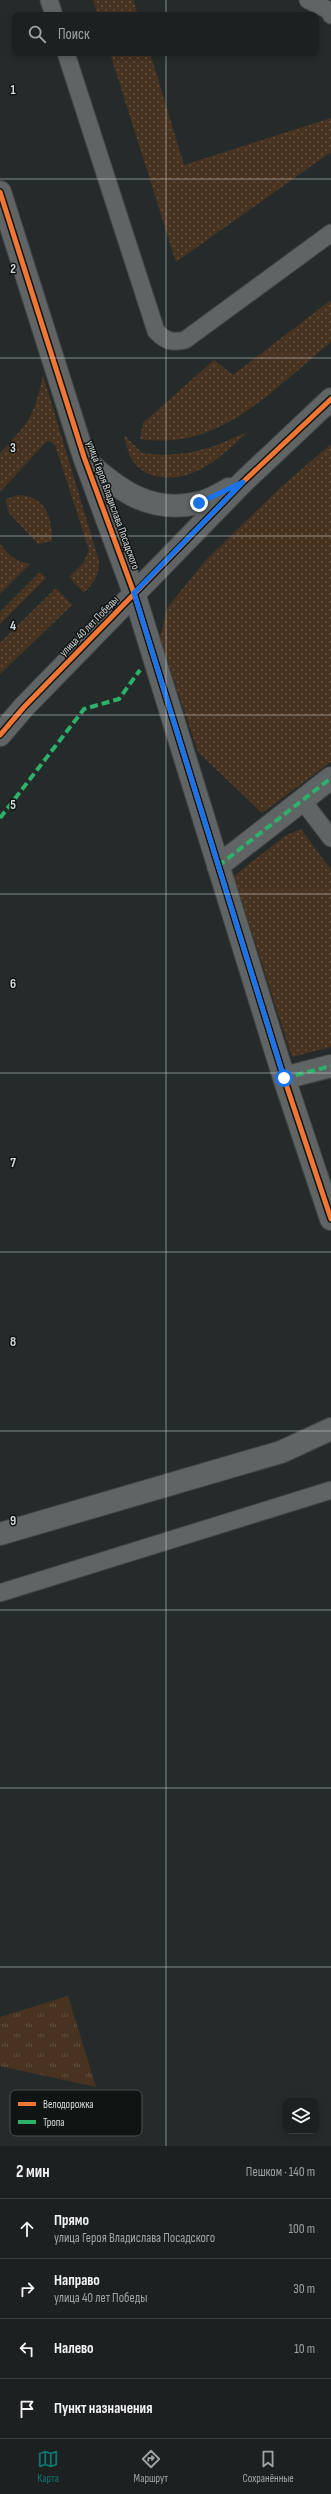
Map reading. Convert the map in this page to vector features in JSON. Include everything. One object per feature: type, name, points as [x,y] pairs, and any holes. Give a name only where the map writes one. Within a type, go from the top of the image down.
[{"type":"street","name":"улица Героя Владислава Посадского","points":[[0,192],[85,460],[134,593],[284,1078],[331,1219]]},
{"type":"street","name":"улица 40 лет Победы","points":[[0,735],[134,593],[243,482],[331,399]]},
{"type":"street","points":[[85,460],[120,489],[138,499],[165,506],[199,503],[243,482]]},
{"type":"street","points":[[218,866],[331,778]]},
{"type":"street","points":[[284,1078],[331,1066]]},
{"type":"street","points":[[0,1534],[281,1452],[331,1429]]},
{"type":"lane","points":[[49,0],[53,12]]},
{"type":"lane","points":[[308,0],[331,11]]},
{"type":"lane","points":[[67,56],[156,331],[163,338],[174,342],[185,340],[331,233]]},
{"type":"lane","points":[[302,800],[331,838]]},
{"type":"lane","points":[[0,1593],[331,1490]]},
{"type":"green space","points":[[93,0],[133,0],[137,12],[97,12]]},
{"type":"green space","points":[[111,56],[151,56],[184,165],[331,118],[331,152],[176,262]]},
{"type":"green space","points":[[331,300],[331,342],[266,397],[244,413],[221,426],[196,436],[169,440],[140,439],[143,423],[214,360],[233,375]]},
{"type":"green space","points":[[43,375],[99,561],[98,571],[95,578],[84,593],[69,577],[84,562],[89,550],[55,445],[50,441],[46,442],[0,492],[0,453],[18,434],[29,418],[37,401]]},
{"type":"green space","points":[[248,432],[209,465],[198,471],[174,477],[161,477],[153,475],[139,468],[130,456],[124,435],[142,453],[162,455],[188,453],[212,447]]},
{"type":"green space","points":[[331,444],[331,762],[262,813],[198,752],[160,638],[167,608],[206,560],[280,488]]},
{"type":"green space","points":[[18,495],[28,496],[35,499],[46,509],[51,524],[52,541],[38,544],[8,512],[6,499]]},
{"type":"green space","points":[[0,543],[12,557],[30,564],[0,594]]},
{"type":"green space","points":[[40,572],[46,578],[0,624],[0,612]]},
{"type":"green space","points":[[56,588],[72,605],[0,674],[0,643]]},
{"type":"green space","points":[[301,829],[331,870],[331,1047],[292,1057],[234,876],[285,836]]},
{"type":"green space","points":[[68,1996],[96,2087],[0,2066],[0,2017]]},
{"type":"marked path","points":[[0,818],[84,709],[119,699],[140,670]]},
{"type":"marked path","points":[[218,866],[331,778]]},
{"type":"marked path","points":[[284,1078],[331,1066]]},
{"type":"cycle path","points":[[0,192],[84,457],[134,593],[284,1078],[331,1219]]},
{"type":"cycle path","points":[[0,735],[24,707],[243,482],[331,399]]},
{"type":"route","points":[[199,503],[243,482],[134,593],[284,1078]]}]
